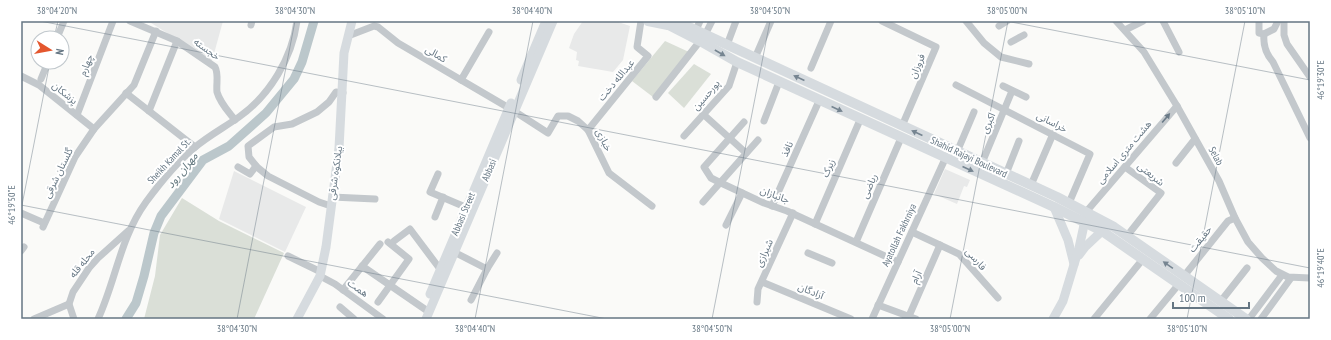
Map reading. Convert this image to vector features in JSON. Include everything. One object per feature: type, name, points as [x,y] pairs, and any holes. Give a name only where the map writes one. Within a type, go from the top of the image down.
[{"type":"highway","name":"Shahid Rajayi Boulevard","points":[[648,21],[669,22],[700,32],[1069,203],[1114,227],[1127,236],[1229,319]]},
{"type":"highway","name":"Shahid Rajayi Boulevard","points":[[700,32],[737,62],[1102,231],[1143,260],[1221,301],[1246,319]]},
{"type":"main road","name":"بیلانکوه شرقی","points":[[297,319],[320,274],[326,247],[339,148],[344,53],[352,21]]},
{"type":"main road","name":"Abbasi Street","points":[[419,319],[426,313],[442,271],[512,109],[546,21]]},
{"type":"main road","points":[[512,109],[553,21]]},
{"type":"main road","points":[[442,271],[454,252],[469,208]]},
{"type":"main road","points":[[1054,208],[1068,240],[1074,266]]},
{"type":"main road","points":[[1074,266],[1075,242],[1086,212]]},
{"type":"main road","points":[[1054,318],[1063,301],[1074,266],[1085,247],[1102,231]]},
{"type":"street","name":"چهارم","points":[[77,115],[113,21]]},
{"type":"street","name":"خجسته","points":[[130,21],[177,41],[215,67],[217,69],[216,83],[220,102],[235,120]]},
{"type":"street","name":"Sheikh Kamal St.","points":[[98,319],[113,279],[121,249],[130,229],[145,203],[178,163],[195,147],[257,103],[280,70],[289,54],[298,21]]},
{"type":"street","name":"عبدالله دخت","points":[[588,130],[648,56],[637,48],[641,21]]},
{"type":"street","points":[[656,97],[700,32],[712,21]]},
{"type":"street","points":[[727,45],[736,21]]},
{"type":"street","points":[[755,58],[771,21]]},
{"type":"street","points":[[811,68],[831,21]]},
{"type":"street","name":"فروزان","points":[[882,21],[936,47],[902,126]]},
{"type":"street","points":[[966,21],[984,43],[1001,57],[1029,64]]},
{"type":"street","points":[[999,26],[1007,21]]},
{"type":"street","name":"Selab","points":[[1116,21],[1144,52],[1177,106],[1219,181],[1235,218],[1248,242],[1262,258],[1282,275],[1292,278],[1310,278]]},
{"type":"street","points":[[1125,30],[1143,21]]},
{"type":"street","points":[[1163,21],[1179,52]]},
{"type":"street","points":[[1259,21],[1259,32],[1264,34]]},
{"type":"street","points":[[1264,34],[1274,29],[1278,21]]},
{"type":"street","points":[[1284,21],[1284,35],[1287,44],[1310,77]]},
{"type":"street","name":"کمالی","points":[[348,36],[374,26],[378,26],[398,43],[512,109]]},
{"type":"street","name":"گلستان شرقی","points":[[21,213],[44,225],[75,157],[94,129],[134,85],[156,31]]},
{"type":"street","points":[[461,80],[489,32]]},
{"type":"street","points":[[1011,42],[1024,34]]},
{"type":"street","points":[[1264,34],[1267,54],[1273,62],[1310,138]]},
{"type":"street","points":[[149,111],[177,41]]},
{"type":"street","name":"پورحسین","points":[[684,136],[728,86],[737,62]]},
{"type":"street","points":[[41,79],[45,70]]},
{"type":"street","name":"پزشکان","points":[[21,76],[39,85],[94,129]]},
{"type":"street","points":[[764,121],[779,82]]},
{"type":"street","name":"خراسانی","points":[[956,85],[1090,154],[1069,203]]},
{"type":"street","points":[[1003,86],[1026,97]]},
{"type":"street","name":"اکبری","points":[[982,163],[1012,91]]},
{"type":"street","points":[[343,93],[336,92],[329,102],[316,112],[292,124],[274,127],[248,146],[249,157],[256,166],[268,176],[319,202],[375,199]]},
{"type":"street","points":[[126,93],[195,147]]},
{"type":"street","name":"نافذ","points":[[772,206],[820,101]]},
{"type":"street","name":"هشت متری اسلامی","points":[[1086,212],[1177,106]]},
{"type":"street","name":"خبازی","points":[[512,109],[548,133],[558,116],[568,116],[578,121],[588,130],[609,173],[652,206]]},
{"type":"street","points":[[957,152],[974,112]]},
{"type":"street","points":[[703,114],[746,153]]},
{"type":"street","name":"زیرک","points":[[815,224],[860,120]]},
{"type":"street","name":"جانبازان","points":[[744,122],[704,167],[711,178],[772,206],[793,213],[898,262]]},
{"type":"street","points":[[1031,185],[1053,134]]},
{"type":"street","name":"ریاضی","points":[[856,242],[901,138]]},
{"type":"street","points":[[1176,163],[1195,138]]},
{"type":"street","points":[[703,202],[758,140]]},
{"type":"street","points":[[1006,174],[1019,141]]},
{"type":"street","name":"Ayatollah Fakhrniya","points":[[872,319],[946,159]]},
{"type":"street","points":[[238,167],[250,174],[256,166]]},
{"type":"street","name":"شریعتی","points":[[1125,167],[1161,193],[1127,236]]},
{"type":"street","points":[[438,174],[430,192],[469,208]]},
{"type":"street","points":[[726,225],[742,193]]},
{"type":"street","points":[[435,217],[443,197]]},
{"type":"street","name":"شیرازی","points":[[757,302],[757,296],[762,282],[793,213]]},
{"type":"street","name":"حقیقت","points":[[1150,319],[1228,221],[1235,218]]},
{"type":"street","name":"محله قله","points":[[69,304],[73,292],[89,268],[130,229]]},
{"type":"street","points":[[378,302],[409,259],[391,241],[410,229],[442,271]]},
{"type":"street","name":"فارسی","points":[[912,232],[959,254],[998,298]]},
{"type":"street","points":[[343,290],[380,244]]},
{"type":"street","name":"آرام","points":[[910,318],[940,245]]},
{"type":"street","points":[[454,252],[487,269]]},
{"type":"street","points":[[471,300],[497,253]]},
{"type":"street","points":[[808,253],[832,262]]},
{"type":"street","name":"همت","points":[[288,256],[320,274],[383,319]]},
{"type":"street","points":[[1094,319],[1143,260]]},
{"type":"street","points":[[362,266],[426,313]]},
{"type":"street","points":[[1221,301],[1247,268]]},
{"type":"street","points":[[1249,319],[1282,275]]},
{"type":"street","points":[[1261,319],[1292,278]]},
{"type":"street","name":"آزادگان","points":[[762,282],[852,319]]},
{"type":"street","points":[[34,319],[69,304],[74,319]]},
{"type":"street","points":[[878,305],[910,318]]},
{"type":"street","points":[[340,307],[354,319]]},
{"type":"shaded area","points":[[148,21],[223,21],[212,61]]},
{"type":"shaded area","points":[[583,21],[615,21],[630,26],[623,60],[613,72],[578,66],[579,61],[576,60],[577,52],[569,48],[574,34]]},
{"type":"shaded area","points":[[665,41],[689,52],[653,97],[632,81]]},
{"type":"shaded area","points":[[694,64],[711,74],[684,108],[668,93]]},
{"type":"shaded area","points":[[945,169],[970,180],[967,187],[964,186],[957,204],[934,194]]},
{"type":"shaded area","points":[[234,171],[306,207],[285,252],[219,219]]},
{"type":"shaded area","points":[[182,198],[219,221],[284,253],[254,319],[144,319],[155,276],[160,235]]},
{"type":"waterway","name":"مهران رود","points":[[126,319],[136,303],[154,233],[161,216],[203,160],[229,146],[266,113],[294,79],[302,62],[314,21]]}]
